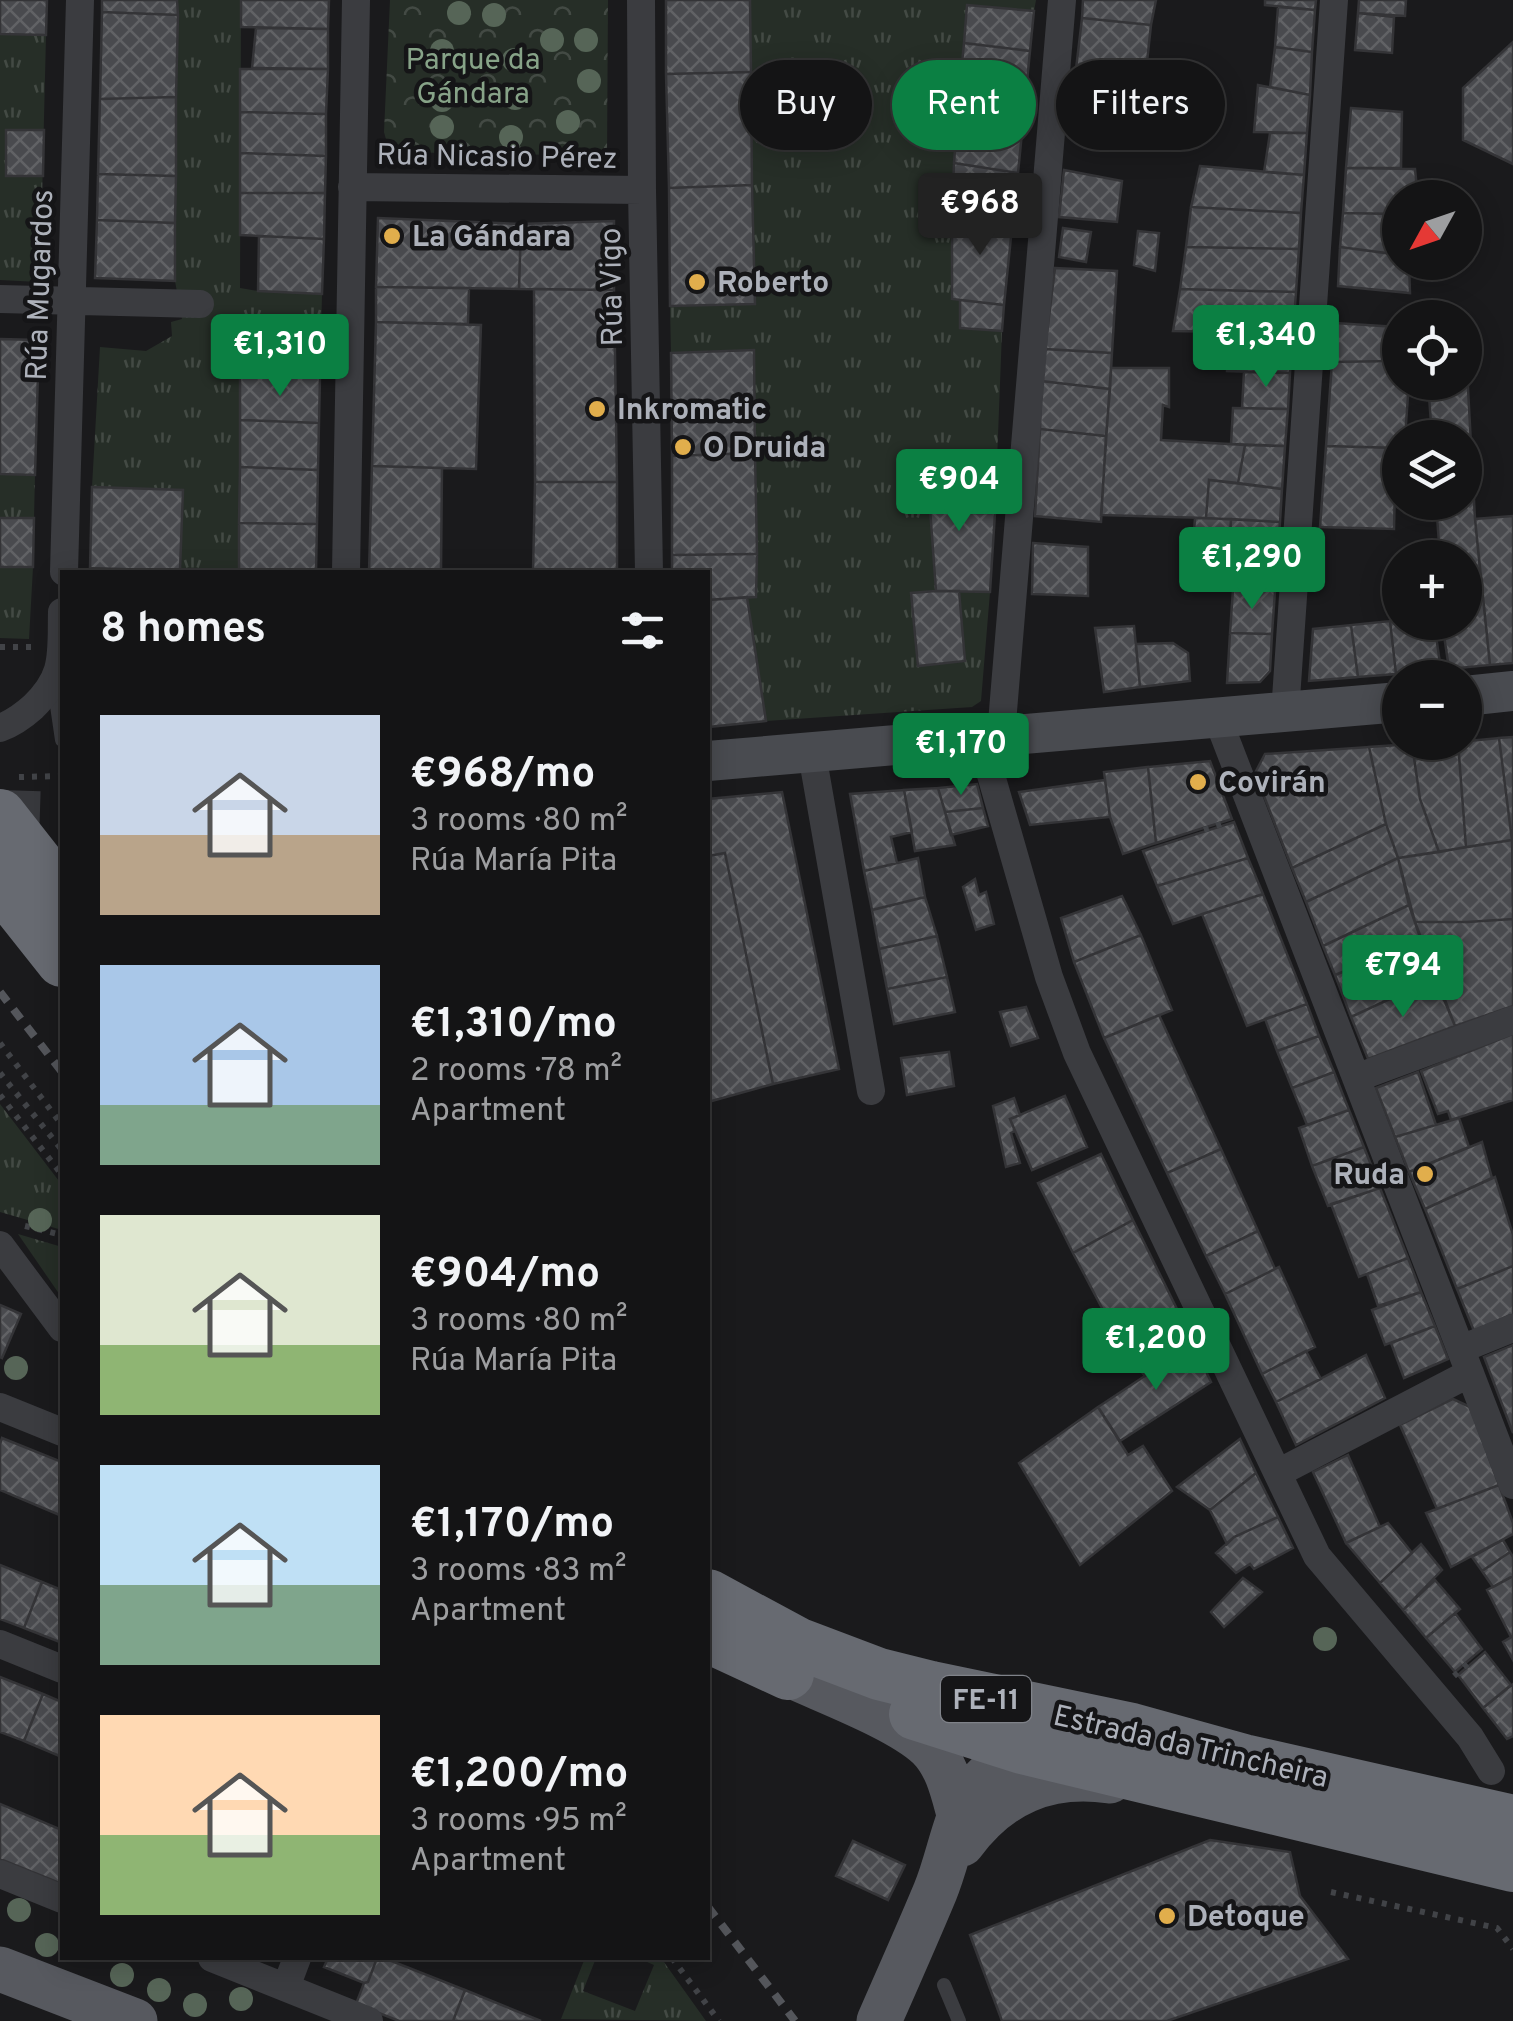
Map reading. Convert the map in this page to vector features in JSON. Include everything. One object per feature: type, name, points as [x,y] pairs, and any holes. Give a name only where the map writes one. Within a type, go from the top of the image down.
[{"type":"highway","points":[[2,796],[60,891]]},
{"type":"highway","points":[[0,883],[60,958]]},
{"type":"highway","name":"Estrada da Trincheira","points":[[710,1595],[797,1643],[879,1674],[1132,1729],[1254,1783],[1513,1866]]},
{"type":"highway","name":"Estrada da Trincheira","points":[[710,1639],[783,1672],[1022,1748],[1254,1783],[1440,1804],[1513,1821]]},
{"type":"main road","points":[[783,1672],[889,1721],[930,1748],[944,1769],[960,1818]]},
{"type":"main road","points":[[879,2021],[946,1866],[960,1818],[983,1780],[1022,1748]]},
{"type":"main road","points":[[946,1866],[966,1838],[997,1810],[1029,1789],[1058,1779],[1117,1782],[1184,1797],[1254,1783]]},
{"type":"main road","points":[[0,1969],[81,2012],[134,2021]]},
{"type":"street","name":"Rúa Mugardos","points":[[64,570],[80,0]]},
{"type":"street","points":[[346,570],[356,0]]},
{"type":"street","name":"Rúa Vigo","points":[[641,0],[649,570]]},
{"type":"street","points":[[1062,0],[989,736],[990,775],[1049,977],[1077,1053],[1317,1556],[1470,1736],[1502,1768],[1440,1804]]},
{"type":"street","points":[[1285,713],[1334,0]]},
{"type":"street","name":"Rúa Nicasio Pérez","points":[[352,187],[642,190]]},
{"type":"street","points":[[0,299],[200,304]]},
{"type":"street","points":[[1,728],[24,716],[54,684],[60,666]]},
{"type":"street","points":[[1482,694],[1513,691]]},
{"type":"street","points":[[710,761],[1382,704]]},
{"type":"street","points":[[1216,717],[1513,1484]]},
{"type":"street","points":[[812,754],[871,1091]]},
{"type":"street","points":[[1356,1078],[1513,1020]]},
{"type":"street","points":[[8,1234],[60,1325]]},
{"type":"street","points":[[1278,1473],[1513,1328]]},
{"type":"street","points":[[0,1407],[60,1431]]},
{"type":"street","points":[[0,1644],[60,1668]]},
{"type":"street","points":[[0,1874],[60,1897]]},
{"type":"street","points":[[217,1960],[369,2021]]},
{"type":"street","points":[[286,1987],[296,1960]]},
{"type":"lane","points":[[54,684],[60,726]]},
{"type":"lane","points":[[944,1985],[959,2021]]},
{"type":"path","points":[[2,796],[60,777]]},
{"type":"path","points":[[1204,830],[1233,820]]},
{"type":"path","points":[[0,1043],[60,1122]]},
{"type":"path","points":[[0,1073],[60,1148]]},
{"type":"path","points":[[0,1095],[60,1172]]},
{"type":"path","points":[[8,1234],[60,1235]]},
{"type":"path","points":[[1456,1674],[1472,1661]]},
{"type":"path","points":[[1331,1892],[1497,1928],[1513,1949]]},
{"type":"path","points":[[673,1960],[719,2021]]},
{"type":"green space","points":[[177,0],[241,0],[240,288],[322,294],[321,334],[242,332],[239,570],[180,570],[183,490],[92,487],[100,347],[146,351],[172,336],[171,322],[182,319],[175,281]]},
{"type":"green space","name":"Parque da Gándara","points":[[390,0],[608,0],[607,156],[397,152],[387,143],[384,132]]},
{"type":"green space","points":[[750,0],[1036,0],[1034,11],[967,6],[963,60],[892,60],[892,150],[957,150],[952,299],[960,300],[961,328],[1002,331],[995,513],[967,513],[967,468],[928,467],[936,591],[911,593],[918,666],[965,661],[959,591],[990,592],[981,701],[972,707],[766,721],[747,597],[756,596],[754,351],[671,353],[670,306],[755,304],[752,150],[872,150],[872,60],[751,60]]},
{"type":"green space","points":[[0,34],[46,35],[40,282],[0,280]]},
{"type":"green space","points":[[0,474],[35,475],[34,518],[0,518]]},
{"type":"green space","points":[[0,567],[33,567],[29,639],[0,638]]},
{"type":"green space","points":[[0,1104],[60,1182],[60,1229],[0,1212]]},
{"type":"green space","points":[[18,1234],[60,1246],[60,1295]]},
{"type":"green space","points":[[584,1960],[595,1960],[583,1991],[635,2011],[654,1965],[643,1960],[662,1960],[706,2021],[561,2019]]},
{"type":"building","points":[[0,0],[47,0],[46,35],[0,34]]},
{"type":"building","points":[[102,0],[177,0],[178,15],[102,12]]},
{"type":"building","points":[[241,0],[329,0],[328,29],[241,27]]},
{"type":"building","points":[[666,0],[750,0],[751,60],[740,60],[740,72],[666,74]]},
{"type":"building","points":[[1083,0],[1156,0],[1151,25],[1082,18]]},
{"type":"building","points":[[1265,0],[1316,0],[1315,10],[1265,5]]},
{"type":"building","points":[[1359,0],[1406,0],[1405,16],[1358,13]]},
{"type":"building","points":[[967,5],[1034,11],[1030,51],[964,43]]},
{"type":"building","points":[[1278,7],[1315,10],[1312,52],[1275,47]]},
{"type":"building","points":[[102,12],[178,15],[176,97],[100,99]]},
{"type":"building","points":[[1358,13],[1394,17],[1392,53],[1355,50]]},
{"type":"building","points":[[1082,18],[1151,25],[1147,60],[1077,60]]},
{"type":"building","points":[[256,28],[328,29],[328,69],[252,68]]},
{"type":"building","points":[[1513,42],[1513,164],[1463,140],[1463,88]]},
{"type":"building","points":[[964,43],[1030,51],[1029,60],[962,60]]},
{"type":"building","points":[[1275,47],[1312,52],[1310,95],[1270,87]]},
{"type":"building","points":[[240,69],[328,69],[326,114],[240,112]]},
{"type":"building","points":[[740,72],[740,150],[752,150],[752,185],[669,188],[666,74]]},
{"type":"building","points":[[1258,85],[1310,95],[1307,133],[1254,132]]},
{"type":"building","points":[[176,97],[176,176],[98,174],[100,99]]},
{"type":"building","points":[[1351,108],[1402,112],[1401,168],[1346,168]]},
{"type":"building","points":[[240,112],[326,114],[326,156],[240,153]]},
{"type":"building","points":[[6,130],[44,130],[43,176],[6,176]]},
{"type":"building","points":[[1270,133],[1307,133],[1304,175],[1264,172]]},
{"type":"building","points":[[955,150],[1020,150],[1018,173],[954,163]]},
{"type":"building","points":[[240,153],[326,156],[325,193],[240,193]]},
{"type":"building","points":[[954,163],[1018,173],[1013,218],[952,213]]},
{"type":"building","points":[[1200,166],[1304,175],[1301,213],[1191,207]]},
{"type":"building","points":[[1346,168],[1415,169],[1416,180],[1382,180],[1382,214],[1343,213]]},
{"type":"building","points":[[1064,170],[1122,181],[1117,222],[1059,217]]},
{"type":"building","points":[[98,174],[176,176],[175,223],[97,220]]},
{"type":"building","points":[[752,185],[755,304],[670,306],[669,188]]},
{"type":"building","points":[[240,193],[325,193],[324,239],[240,235]]},
{"type":"building","points":[[1191,207],[1301,213],[1299,249],[1186,247]]},
{"type":"building","points":[[952,213],[1013,218],[1004,305],[952,299]]},
{"type":"building","points":[[1343,213],[1382,214],[1382,252],[1340,247]]},
{"type":"building","points":[[378,218],[521,224],[519,289],[376,287]]},
{"type":"building","points":[[97,220],[175,223],[175,281],[95,278]]},
{"type":"building","points":[[614,221],[614,290],[519,289],[521,224]]},
{"type":"building","points":[[1063,228],[1091,232],[1086,262],[1059,257]]},
{"type":"building","points":[[1138,231],[1159,233],[1155,271],[1134,265]]},
{"type":"building","points":[[259,236],[324,239],[322,294],[258,291]]},
{"type":"building","points":[[1186,247],[1299,249],[1296,292],[1180,289]]},
{"type":"building","points":[[1340,247],[1382,253],[1382,280],[1410,280],[1410,293],[1338,286]]},
{"type":"building","points":[[1055,268],[1117,271],[1112,353],[1045,349]]},
{"type":"building","points":[[376,287],[469,288],[468,324],[376,322]]},
{"type":"building","points":[[534,289],[614,290],[617,482],[535,482]]},
{"type":"building","points":[[1180,289],[1296,292],[1293,333],[1173,331]]},
{"type":"building","points":[[960,300],[1004,305],[1002,331],[960,328]]},
{"type":"building","points":[[376,322],[481,325],[476,469],[372,466]]},
{"type":"building","points":[[1335,323],[1382,326],[1382,361],[1332,362]]},
{"type":"building","points":[[242,332],[321,334],[320,377],[240,375]]},
{"type":"building","points":[[1293,333],[1290,373],[1227,371],[1228,353],[1202,353],[1200,334]]},
{"type":"building","points":[[0,339],[39,340],[35,475],[0,474]]},
{"type":"building","points":[[1045,349],[1112,353],[1110,389],[1041,381]]},
{"type":"building","points":[[754,350],[755,453],[672,456],[671,353]]},
{"type":"building","points":[[1382,361],[1382,400],[1408,400],[1406,420],[1382,420],[1382,448],[1326,446],[1332,362]]},
{"type":"building","points":[[1111,368],[1169,368],[1169,407],[1163,405],[1161,440],[1245,445],[1238,483],[1209,480],[1206,518],[1101,515]]},
{"type":"building","points":[[1244,372],[1290,373],[1288,409],[1242,408]]},
{"type":"building","points":[[240,375],[320,377],[319,423],[240,420]]},
{"type":"building","points":[[1041,381],[1110,389],[1106,436],[1040,429]]},
{"type":"building","points":[[1429,400],[1469,400],[1470,420],[1431,420]]},
{"type":"building","points":[[1233,408],[1288,409],[1285,446],[1231,444]]},
{"type":"building","points":[[240,420],[319,423],[318,470],[240,467]]},
{"type":"building","points":[[1040,429],[1106,436],[1101,522],[1035,516]]},
{"type":"building","points":[[1245,445],[1285,446],[1282,489],[1238,483]]},
{"type":"building","points":[[1326,446],[1382,448],[1382,520],[1394,520],[1394,529],[1320,527]]},
{"type":"building","points":[[755,453],[757,554],[672,555],[672,456]]},
{"type":"building","points":[[372,466],[442,468],[441,570],[369,570]]},
{"type":"building","points":[[240,467],[318,470],[317,524],[239,523]]},
{"type":"building","points":[[927,467],[967,468],[967,513],[995,513],[990,592],[936,591]]},
{"type":"building","points":[[1209,480],[1282,489],[1280,522],[1206,518]]},
{"type":"building","points":[[535,482],[617,482],[617,570],[533,570]]},
{"type":"building","points":[[92,487],[183,490],[180,570],[90,568]]},
{"type":"building","points":[[1513,516],[1513,663],[1490,665],[1482,587],[1482,540],[1477,540],[1475,520]]},
{"type":"building","points":[[0,518],[34,518],[33,567],[0,567]]},
{"type":"building","points":[[1195,518],[1231,519],[1229,555],[1277,561],[1275,591],[1190,587]]},
{"type":"building","points":[[1231,519],[1280,522],[1277,561],[1229,555]]},
{"type":"building","points":[[1437,520],[1475,520],[1477,540],[1439,540]]},
{"type":"building","points":[[239,523],[317,524],[316,570],[239,570]]},
{"type":"building","points":[[1033,543],[1088,547],[1088,596],[1032,594]]},
{"type":"building","points":[[757,554],[756,597],[710,600],[710,570],[672,570],[672,555]]},
{"type":"building","points":[[1482,588],[1490,665],[1482,666],[1482,660],[1448,660],[1445,640],[1482,640]]},
{"type":"building","points":[[1233,589],[1275,591],[1272,634],[1230,633]]},
{"type":"building","points":[[959,591],[965,661],[918,666],[911,593]]},
{"type":"building","points":[[747,597],[766,721],[710,727],[710,600]]},
{"type":"building","points":[[1382,622],[1382,640],[1392,640],[1394,660],[1382,660],[1382,675],[1358,677],[1351,625]]},
{"type":"building","points":[[1351,625],[1358,677],[1309,681],[1313,629]]},
{"type":"building","points":[[1134,626],[1140,687],[1104,692],[1095,628]]},
{"type":"building","points":[[1230,633],[1272,634],[1270,671],[1260,682],[1227,683]]},
{"type":"building","points":[[1392,640],[1437,640],[1440,660],[1394,660]]},
{"type":"building","points":[[1173,643],[1188,653],[1190,681],[1140,687],[1136,644]]},
{"type":"building","points":[[1513,737],[1513,840],[1512,840],[1499,738]]},
{"type":"building","points":[[1499,738],[1512,840],[1466,847],[1459,760],[1482,760],[1482,740]]},
{"type":"building","points":[[1382,746],[1382,760],[1414,760],[1420,799],[1439,852],[1398,858],[1386,824],[1369,747]]},
{"type":"building","points":[[1369,747],[1386,824],[1292,868],[1255,773],[1265,754]]},
{"type":"building","points":[[1414,760],[1459,760],[1466,847],[1439,852],[1420,799]]},
{"type":"building","points":[[1210,761],[1232,819],[1156,843],[1148,767]]},
{"type":"building","points":[[1148,767],[1156,843],[1123,854],[1110,817],[1104,772]]},
{"type":"building","points":[[1105,780],[1110,817],[1030,825],[1019,792]]},
{"type":"building","points":[[977,784],[983,808],[945,812],[938,788]]},
{"type":"building","points":[[938,788],[955,845],[915,851],[904,790]]},
{"type":"building","points":[[904,790],[912,832],[891,837],[897,863],[864,871],[850,794]]},
{"type":"building","points":[[782,792],[839,1069],[773,1084],[725,853],[710,856],[710,799]]},
{"type":"building","points":[[983,808],[988,826],[951,835],[945,812]]},
{"type":"building","points":[[1234,822],[1248,858],[1157,886],[1143,851]]},
{"type":"building","points":[[1386,824],[1398,858],[1306,902],[1292,868]]},
{"type":"building","points":[[1512,840],[1513,919],[1415,922],[1398,858]]},
{"type":"building","points":[[725,853],[773,1084],[710,1101],[710,856]]},
{"type":"building","points":[[918,858],[925,897],[872,910],[864,871]]},
{"type":"building","points":[[1248,858],[1263,894],[1173,924],[1157,886]]},
{"type":"building","points":[[1398,858],[1409,905],[1323,946],[1306,902]]},
{"type":"building","points":[[975,879],[979,895],[986,892],[994,924],[976,930],[963,887]]},
{"type":"building","points":[[1263,894],[1307,1004],[1247,1026],[1202,914]]},
{"type":"building","points":[[1122,896],[1141,935],[1074,962],[1061,918]]},
{"type":"building","points":[[925,897],[937,936],[879,949],[872,910]]},
{"type":"building","points":[[1409,905],[1421,940],[1335,975],[1323,946]]},
{"type":"building","points":[[1513,919],[1513,1006],[1455,1026],[1415,922]]},
{"type":"building","points":[[1141,935],[1172,1010],[1104,1038],[1074,962]]},
{"type":"building","points":[[937,936],[947,977],[887,989],[879,949]]},
{"type":"building","points":[[1421,940],[1435,978],[1351,1017],[1335,975]]},
{"type":"building","points":[[947,977],[955,1012],[894,1024],[887,989]]},
{"type":"building","points":[[1435,978],[1455,1026],[1368,1059],[1351,1017]]},
{"type":"building","points":[[1307,1004],[1319,1036],[1277,1051],[1265,1019]]},
{"type":"building","points":[[1026,1007],[1038,1038],[1011,1046],[1000,1012]]},
{"type":"building","points":[[1159,1015],[1221,1149],[1167,1173],[1104,1038]]},
{"type":"building","points":[[1513,1034],[1513,1100],[1451,1120],[1448,1111],[1438,1114],[1421,1071]]},
{"type":"building","points":[[1319,1036],[1334,1072],[1292,1088],[1277,1051]]},
{"type":"building","points":[[949,1052],[954,1086],[907,1095],[901,1058]]},
{"type":"building","points":[[1334,1072],[1349,1110],[1307,1125],[1292,1088]]},
{"type":"building","points":[[1418,1072],[1436,1125],[1395,1137],[1376,1088]]},
{"type":"building","points":[[1065,1096],[1087,1147],[1032,1170],[1010,1119]]},
{"type":"building","points":[[1014,1098],[1020,1115],[1010,1119],[1015,1131],[1011,1133],[1020,1163],[1006,1167],[993,1106]]},
{"type":"building","points":[[1349,1110],[1364,1147],[1312,1166],[1299,1128]]},
{"type":"building","points":[[1459,1118],[1469,1147],[1409,1172],[1395,1137]]},
{"type":"building","points":[[1482,1142],[1492,1178],[1425,1209],[1409,1172]]},
{"type":"building","points":[[1364,1147],[1380,1188],[1328,1206],[1312,1166]]},
{"type":"building","points":[[1221,1149],[1258,1231],[1206,1256],[1167,1173]]},
{"type":"building","points":[[1101,1154],[1133,1220],[1073,1253],[1038,1183]]},
{"type":"building","points":[[1495,1177],[1513,1235],[1513,1266],[1457,1289],[1425,1209]]},
{"type":"building","points":[[1380,1188],[1408,1258],[1359,1277],[1331,1204]]},
{"type":"building","points":[[1133,1220],[1178,1311],[1123,1348],[1073,1253]]},
{"type":"building","points":[[1258,1231],[1275,1269],[1225,1294],[1206,1256]]},
{"type":"building","points":[[1408,1258],[1421,1292],[1378,1306],[1367,1274]]},
{"type":"building","points":[[1513,1266],[1513,1314],[1474,1331],[1457,1289]]},
{"type":"building","points":[[1279,1267],[1315,1347],[1262,1374],[1225,1294]]},
{"type":"building","points":[[1421,1292],[1435,1326],[1385,1345],[1372,1310]]},
{"type":"building","points":[[0,1305],[21,1314],[2,1358],[0,1357]]},
{"type":"building","points":[[1178,1311],[1193,1344],[1145,1376],[1123,1348]]},
{"type":"building","points":[[1435,1326],[1448,1359],[1404,1378],[1391,1343]]},
{"type":"building","points":[[1193,1344],[1211,1382],[1120,1441],[1098,1407]]},
{"type":"building","points":[[1513,1345],[1513,1433],[1484,1357]]},
{"type":"building","points":[[1306,1351],[1321,1379],[1276,1402],[1262,1374]]},
{"type":"building","points":[[1366,1355],[1385,1398],[1296,1445],[1276,1402]]},
{"type":"building","points":[[1453,1399],[1470,1407],[1499,1485],[1437,1509],[1400,1425]]},
{"type":"building","points":[[1098,1407],[1128,1455],[1143,1446],[1172,1491],[1080,1565],[1019,1463]]},
{"type":"building","points":[[2,1438],[60,1461],[60,1515],[0,1490]]},
{"type":"building","points":[[1240,1439],[1256,1473],[1210,1510],[1177,1487]]},
{"type":"building","points":[[1348,1455],[1380,1527],[1346,1543],[1313,1472]]},
{"type":"building","points":[[1256,1473],[1278,1517],[1227,1544],[1210,1510]]},
{"type":"building","points":[[1499,1485],[1513,1523],[1513,1534],[1451,1567],[1426,1513]]},
{"type":"building","points":[[1278,1517],[1293,1548],[1254,1569],[1250,1564],[1236,1573],[1216,1553],[1234,1537]]},
{"type":"building","points":[[1388,1523],[1412,1553],[1380,1583],[1346,1543]]},
{"type":"building","points":[[1503,1540],[1510,1552],[1482,1571],[1472,1557]]},
{"type":"building","points":[[1421,1544],[1442,1570],[1403,1610],[1380,1583]]},
{"type":"building","points":[[1510,1552],[1513,1576],[1493,1587],[1482,1571]]},
{"type":"building","points":[[0,1565],[42,1582],[24,1628],[0,1619]]},
{"type":"building","points":[[1513,1576],[1513,1636],[1511,1637],[1487,1590]]},
{"type":"building","points":[[1243,1578],[1262,1592],[1224,1627],[1211,1612]]},
{"type":"building","points":[[1435,1580],[1460,1609],[1426,1638],[1403,1610]]},
{"type":"building","points":[[42,1582],[60,1589],[60,1642],[24,1628]]},
{"type":"building","points":[[1455,1613],[1482,1649],[1455,1672],[1426,1638]]},
{"type":"building","points":[[1513,1636],[1513,1660],[1503,1642]]},
{"type":"building","points":[[1485,1652],[1511,1685],[1483,1708],[1458,1675]]},
{"type":"building","points":[[0,1677],[43,1694],[24,1741],[0,1732]]},
{"type":"building","points":[[1513,1684],[1513,1736],[1507,1739],[1483,1708]]},
{"type":"building","points":[[43,1694],[60,1701],[60,1756],[24,1741]]},
{"type":"building","points":[[0,1804],[60,1829],[60,1883],[0,1859]]},
{"type":"building","name":"Detoque","points":[[1210,1840],[1290,1852],[1300,1896],[1348,1959],[1167,2021],[1002,2021],[970,1935]]},
{"type":"building","points":[[853,1841],[905,1865],[888,1900],[836,1876]]},
{"type":"building","points":[[327,1960],[376,1960],[368,1982],[364,1983],[324,1967]]},
{"type":"building","points":[[376,1960],[389,1960],[465,1990],[453,2021],[399,2021],[356,2004],[364,1983],[368,1982]]},
{"type":"building","points":[[465,1990],[541,2021],[453,2021]]},
{"type":"tunnel","points":[[0,810],[60,812]]},
{"type":"railway","points":[[0,992],[60,1069]]},
{"type":"railway","points":[[710,1910],[795,2021]]},
{"type":"place","name":"La Gándara","points":[[392,236]]},
{"type":"place","name":"Roberto","points":[[697,282]]},
{"type":"place","name":"Inkromatic","points":[[597,409]]},
{"type":"place","name":"O Druida","points":[[683,447]]},
{"type":"place","name":"Covirán","points":[[1198,782]]},
{"type":"place","name":"Ruda","points":[[1425,1174]]},
{"type":"place","name":"Detoque","points":[[1167,1916]]}]
